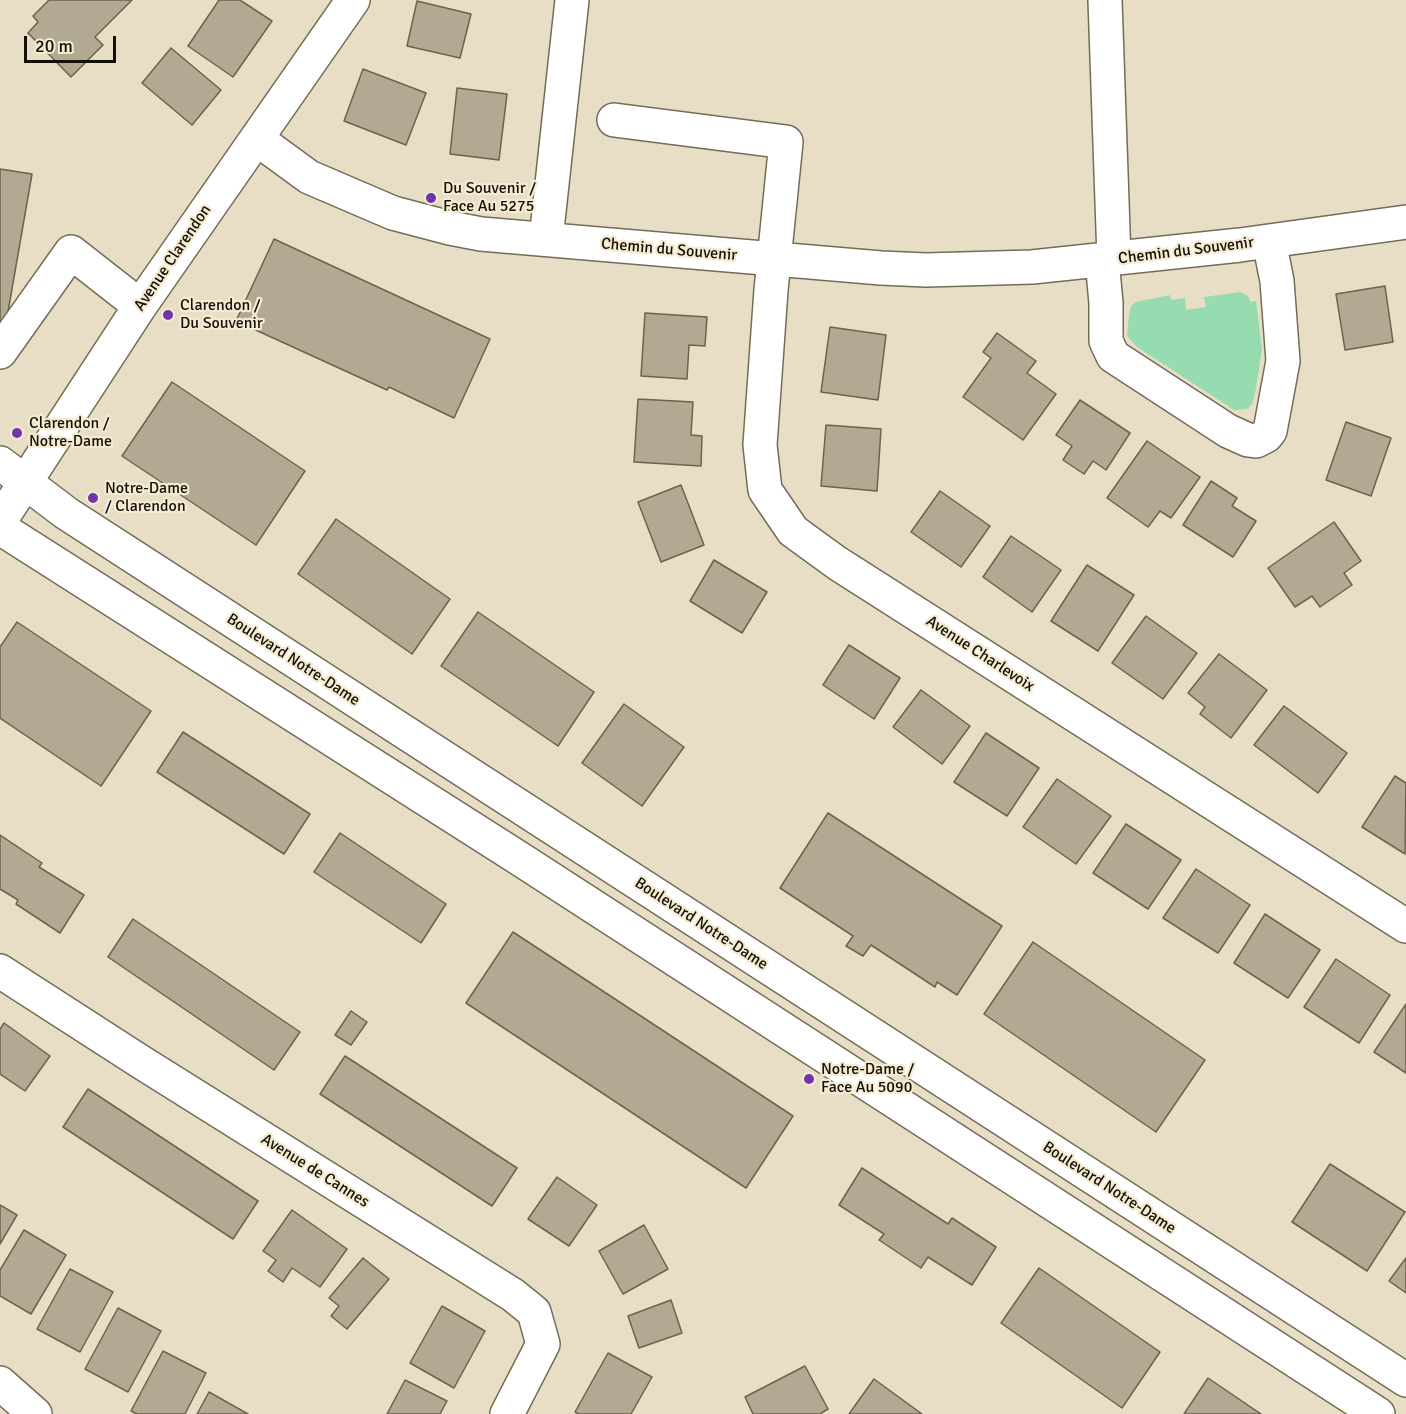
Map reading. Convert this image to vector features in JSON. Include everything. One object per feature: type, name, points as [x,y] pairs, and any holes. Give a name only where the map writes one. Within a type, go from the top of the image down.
[{"type":"street","name":"Avenue Clarendon","points":[[0,521],[12,472],[140,306],[219,189],[257,139],[353,0]]},
{"type":"street","points":[[546,239],[572,0]]},
{"type":"street","points":[[1105,0],[1108,260]]},
{"type":"street","name":"Avenue Charlevoix","points":[[614,120],[786,142],[774,259],[760,445],[765,490],[793,531],[837,563],[1406,926]]},
{"type":"street","name":"Chemin du Souvenir","points":[[257,139],[309,177],[393,213],[450,228],[481,234],[926,270],[1021,267],[1108,260],[1406,222]]},
{"type":"street","name":"Chemin du Souvenir","points":[[1108,260],[1106,342],[1113,356],[1228,431],[1256,441],[1270,431],[1283,361],[1277,281],[1269,241]]},
{"type":"street","points":[[0,352],[70,252],[140,306]]},
{"type":"street","name":"Boulevard Notre-Dame","points":[[12,472],[66,513],[1406,1380]]},
{"type":"street","points":[[0,528],[536,870],[1378,1414]]},
{"type":"street","name":"Avenue de Cannes","points":[[0,972],[513,1295],[534,1312],[543,1344],[507,1414]]},
{"type":"street","points":[[0,1383],[35,1414]]},
{"type":"green space","points":[[1240,292],[1248,296],[1251,302],[1256,301],[1262,349],[1255,394],[1252,404],[1247,409],[1234,410],[1137,347],[1127,336],[1131,306],[1136,302],[1170,295],[1171,300],[1185,298],[1186,310],[1206,307],[1204,297]]},
{"type":"building","points":[[49,0],[132,0],[95,37],[103,45],[71,77],[28,33],[38,22],[33,16]]},
{"type":"building","points":[[219,0],[240,0],[272,21],[233,77],[188,46]]},
{"type":"building","points":[[417,1],[471,14],[460,58],[407,46]]},
{"type":"building","points":[[171,48],[221,90],[192,125],[142,83]]},
{"type":"building","points":[[363,69],[426,93],[406,145],[344,121]]},
{"type":"building","points":[[457,88],[507,94],[499,160],[450,154]]},
{"type":"building","points":[[0,169],[32,174],[5,329],[0,328]]},
{"type":"building","points":[[274,239],[490,339],[454,418],[389,387],[387,390],[236,321]]},
{"type":"building","points":[[1385,286],[1393,342],[1345,350],[1336,294]]},
{"type":"building","points":[[645,313],[707,317],[705,346],[689,345],[687,379],[641,376]]},
{"type":"building","points":[[830,327],[886,335],[878,400],[821,392]]},
{"type":"building","points":[[997,333],[1036,361],[1027,373],[1056,394],[1023,440],[963,397],[991,358],[983,352]]},
{"type":"building","points":[[172,382],[305,471],[256,545],[122,456]]},
{"type":"building","points":[[638,399],[693,402],[691,435],[702,436],[701,466],[634,462]]},
{"type":"building","points":[[1080,400],[1130,433],[1106,470],[1093,461],[1084,474],[1063,460],[1072,446],[1056,435]]},
{"type":"building","points":[[1346,422],[1391,438],[1371,496],[1326,480]]},
{"type":"building","points":[[826,425],[881,429],[877,491],[821,486]]},
{"type":"building","points":[[1147,441],[1200,477],[1171,518],[1160,511],[1148,527],[1107,498]]},
{"type":"building","points":[[1211,481],[1237,498],[1232,506],[1256,521],[1233,557],[1183,525]]},
{"type":"building","points":[[681,485],[704,545],[661,562],[638,502]]},
{"type":"building","points":[[940,491],[990,526],[961,567],[911,532]]},
{"type":"building","points":[[336,519],[450,599],[412,654],[298,574]]},
{"type":"building","points":[[1334,522],[1361,561],[1344,573],[1352,585],[1320,607],[1312,596],[1295,607],[1268,568]]},
{"type":"building","points":[[1011,536],[1061,570],[1032,612],[983,577]]},
{"type":"building","points":[[714,560],[767,592],[742,633],[690,601]]},
{"type":"building","points":[[1087,565],[1134,595],[1098,651],[1051,621]]},
{"type":"building","points":[[478,612],[594,692],[558,746],[441,666]]},
{"type":"building","points":[[1146,616],[1197,653],[1163,699],[1112,663]]},
{"type":"building","points":[[17,622],[151,711],[101,786],[0,718],[0,647]]},
{"type":"building","points":[[849,645],[900,678],[874,719],[823,685]]},
{"type":"building","points":[[1219,654],[1267,690],[1231,738],[1200,714],[1205,707],[1188,693]]},
{"type":"building","points":[[921,690],[970,726],[942,764],[893,727]]},
{"type":"building","points":[[624,704],[684,747],[642,806],[582,763]]},
{"type":"building","points":[[1284,706],[1347,753],[1318,793],[1254,745]]},
{"type":"building","points":[[183,732],[310,814],[284,854],[157,772]]},
{"type":"building","points":[[986,733],[1039,768],[1007,816],[954,782]]},
{"type":"building","points":[[1395,776],[1406,783],[1405,854],[1362,827]]},
{"type":"building","points":[[1057,779],[1111,816],[1076,864],[1023,827]]},
{"type":"building","points":[[828,813],[1002,926],[957,995],[937,982],[935,987],[871,945],[863,956],[846,946],[853,936],[780,888]]},
{"type":"building","points":[[1126,824],[1181,860],[1148,909],[1093,873]]},
{"type":"building","points":[[340,833],[446,904],[421,943],[314,872]]},
{"type":"building","points":[[0,835],[42,863],[39,867],[84,895],[60,933],[16,904],[18,900],[0,889]]},
{"type":"building","points":[[1196,869],[1250,905],[1218,953],[1163,918]]},
{"type":"building","points":[[1265,914],[1320,950],[1288,998],[1234,963]]},
{"type":"building","points":[[133,919],[300,1032],[274,1070],[108,957]]},
{"type":"building","points":[[513,932],[793,1116],[746,1188],[466,1003]]},
{"type":"building","points":[[1033,942],[1205,1060],[1156,1132],[984,1014]]},
{"type":"building","points":[[1336,959],[1390,995],[1359,1043],[1304,1007]]},
{"type":"building","points":[[1406,1004],[1406,1073],[1374,1052]]},
{"type":"building","points":[[351,1011],[367,1022],[351,1045],[335,1035]]},
{"type":"building","points":[[4,1023],[50,1056],[25,1091],[0,1074],[0,1029]]},
{"type":"building","points":[[345,1056],[517,1168],[492,1206],[320,1094]]},
{"type":"building","points":[[88,1089],[258,1201],[233,1239],[63,1127]]},
{"type":"building","points":[[1330,1164],[1405,1212],[1367,1271],[1292,1222]]},
{"type":"building","points":[[862,1168],[948,1224],[952,1218],[996,1247],[972,1285],[928,1257],[921,1268],[879,1240],[884,1234],[839,1205]]},
{"type":"building","points":[[557,1177],[597,1205],[569,1246],[528,1219]]},
{"type":"building","points":[[0,1205],[17,1215],[0,1244]]},
{"type":"building","points":[[292,1210],[347,1249],[320,1287],[292,1268],[283,1282],[268,1271],[276,1260],[263,1251]]},
{"type":"building","points":[[644,1225],[668,1269],[623,1294],[599,1251]]},
{"type":"building","points":[[24,1230],[66,1255],[31,1314],[0,1296],[0,1270]]},
{"type":"building","points":[[363,1258],[389,1279],[347,1329],[331,1316],[339,1306],[329,1298]]},
{"type":"building","points":[[1406,1258],[1406,1293],[1389,1281]]},
{"type":"building","points":[[1039,1268],[1160,1352],[1122,1408],[1001,1323]]},
{"type":"building","points":[[70,1269],[113,1292],[80,1352],[37,1329]]},
{"type":"building","points":[[671,1300],[682,1333],[639,1348],[628,1316]]},
{"type":"building","points":[[442,1306],[485,1331],[454,1388],[410,1363]]},
{"type":"building","points":[[118,1308],[161,1331],[128,1392],[85,1369]]},
{"type":"building","points":[[163,1351],[206,1373],[185,1414],[137,1414],[131,1411]]},
{"type":"building","points":[[608,1353],[652,1377],[631,1414],[579,1414],[575,1412]]},
{"type":"building","points":[[805,1366],[828,1409],[820,1414],[753,1414],[745,1397]]},
{"type":"building","points":[[1208,1378],[1261,1414],[1184,1414]]},
{"type":"building","points":[[874,1379],[922,1414],[849,1414]]},
{"type":"building","points":[[405,1380],[447,1401],[440,1414],[387,1414]]},
{"type":"building","points":[[209,1392],[248,1414],[197,1414]]},
{"type":"place","name":"Du Souvenir / Face Au 5275","points":[[431,198]]},
{"type":"place","name":"Clarendon / Du Souvenir","points":[[168,315]]},
{"type":"place","name":"Clarendon / Notre-Dame","points":[[17,433]]},
{"type":"place","name":"Notre-Dame / Clarendon","points":[[93,498]]},
{"type":"place","name":"Notre-Dame / Face Au 5090","points":[[809,1079]]}]
